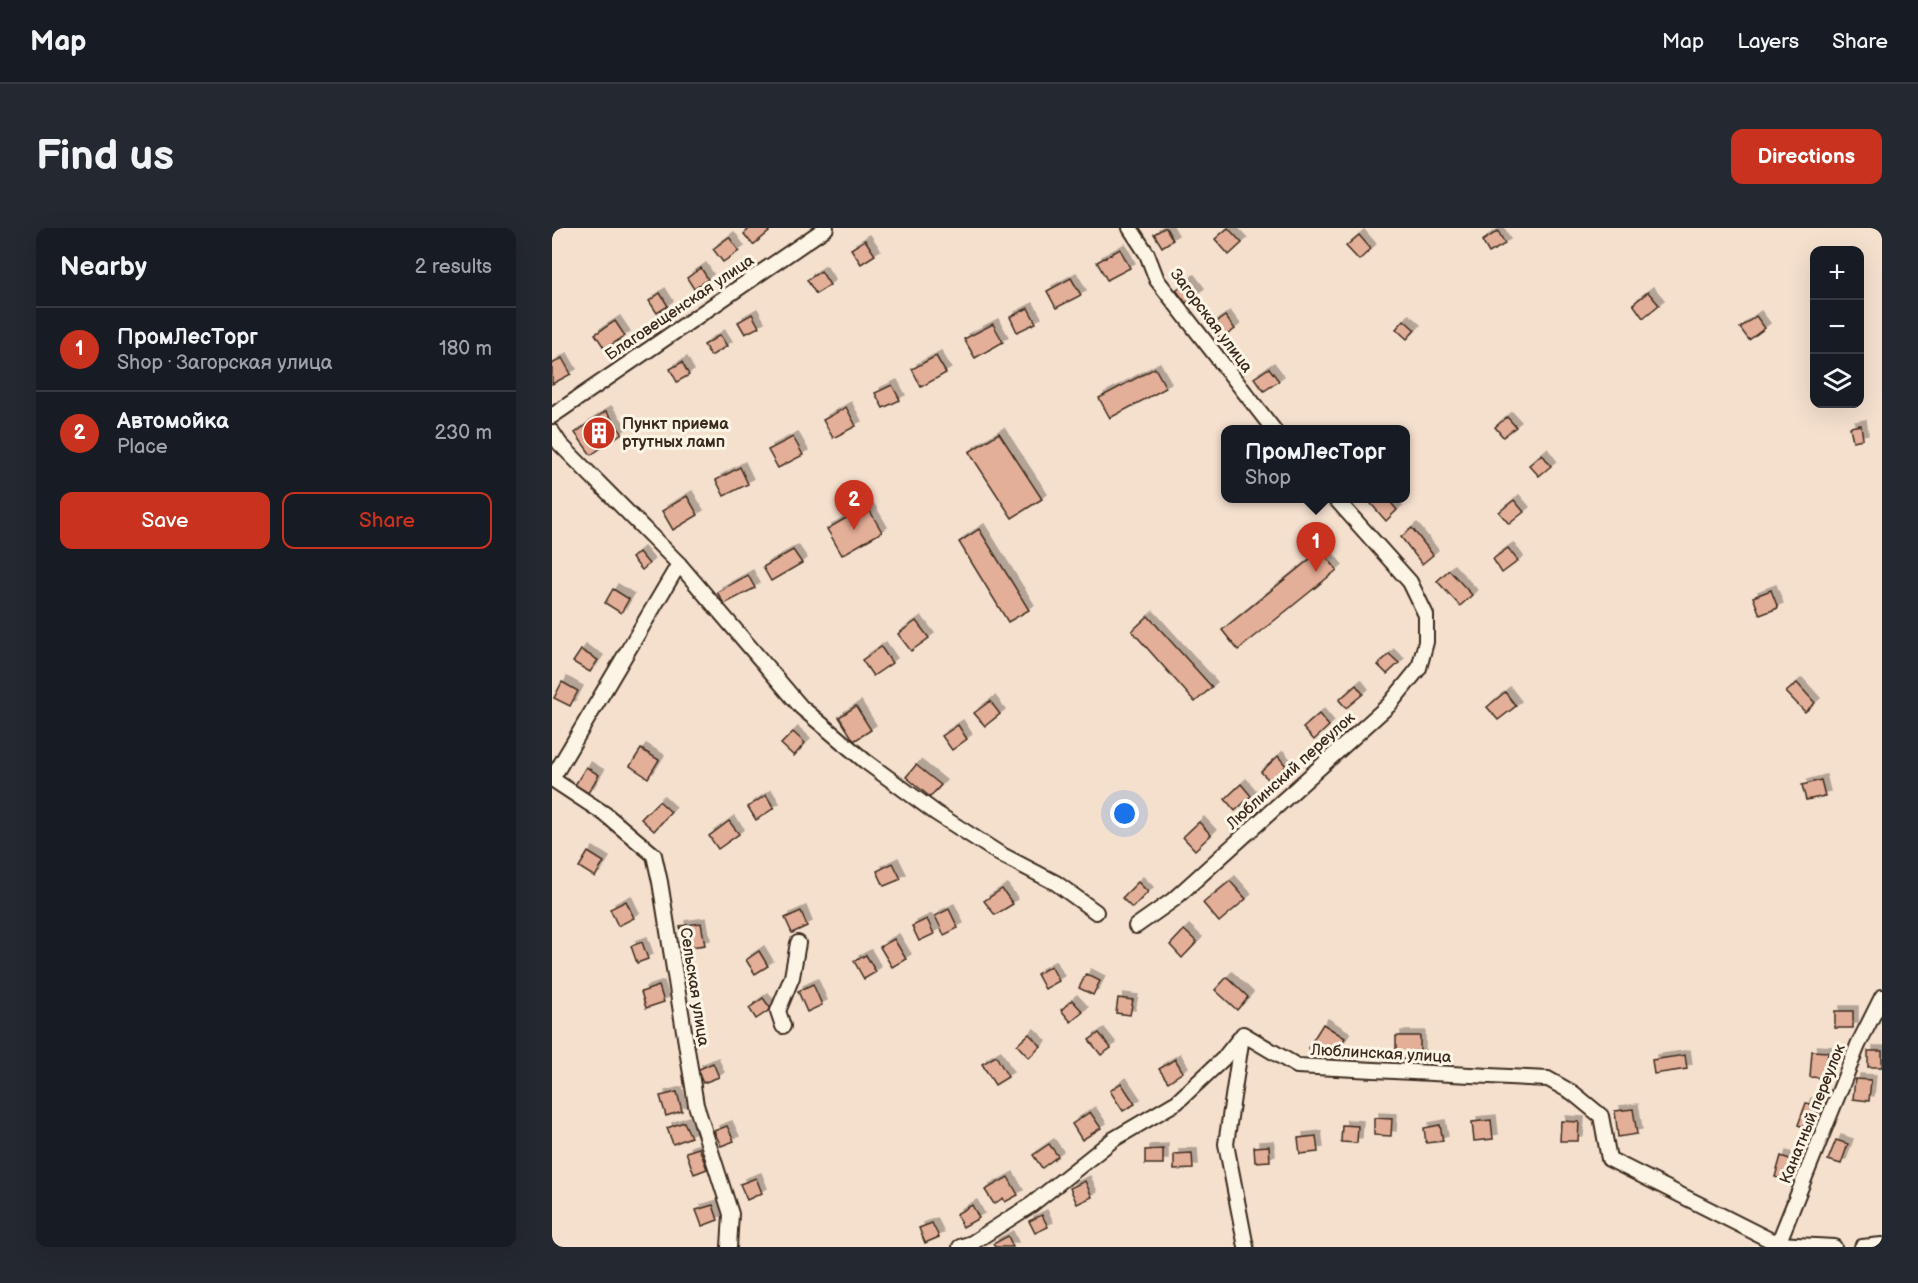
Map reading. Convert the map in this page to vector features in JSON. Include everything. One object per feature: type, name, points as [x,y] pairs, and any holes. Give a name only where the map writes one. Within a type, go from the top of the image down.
[{"type":"street","name":"Благовещенская улица","points":[[552,416],[826,228]]},
{"type":"street","name":"Загорская улица","points":[[1130,228],[1147,254],[1157,280],[1271,425]]},
{"type":"street","points":[[552,432],[560,444],[679,564],[801,707],[857,754],[936,813],[1000,854],[1056,883],[1096,912]]},
{"type":"street","name":"Люблинский переулок","points":[[1136,926],[1173,900],[1389,705],[1419,668],[1426,642],[1426,615],[1410,582],[1339,503]]},
{"type":"street","points":[[552,779],[679,564]]},
{"type":"street","name":"Сельская улица","points":[[552,779],[604,814],[654,855],[696,1105],[731,1214],[729,1247]]},
{"type":"street","points":[[783,1026],[778,1011],[792,977],[798,943]]},
{"type":"street","name":"Канатный переулок","points":[[1777,1246],[1858,1045],[1882,997]]},
{"type":"street","points":[[960,1247],[972,1243],[1031,1205],[1114,1138],[1177,1102],[1223,1059],[1243,1034]]},
{"type":"street","points":[[1243,1034],[1226,1144],[1246,1247]]},
{"type":"street","name":"Люблинская улица","points":[[1243,1034],[1297,1066],[1548,1078],[1573,1093],[1601,1116],[1609,1159],[1777,1246]]},
{"type":"street","points":[[1862,1247],[1882,1245]]},
{"type":"street","points":[[1777,1246],[1834,1247]]},
{"type":"building","points":[[750,228],[766,228],[769,232],[753,245],[744,234]]},
{"type":"building","points":[[1164,228],[1173,240],[1162,247],[1154,234]]},
{"type":"building","points":[[1228,228],[1242,243],[1229,255],[1215,239]]},
{"type":"building","points":[[1498,231],[1505,244],[1489,253],[1482,241]]},
{"type":"building","points":[[1359,235],[1371,249],[1359,260],[1346,246]]},
{"type":"building","points":[[729,237],[739,251],[723,262],[713,249]]},
{"type":"building","points":[[865,240],[875,255],[861,264],[851,249]]},
{"type":"building","points":[[1120,249],[1130,268],[1107,280],[1097,262]]},
{"type":"building","points":[[701,268],[708,279],[694,289],[687,278]]},
{"type":"building","points":[[821,271],[830,285],[816,294],[807,280]]},
{"type":"building","points":[[1071,278],[1081,295],[1056,308],[1047,291]]},
{"type":"building","points":[[1189,280],[1199,293],[1186,303],[1176,290]]},
{"type":"building","points":[[1648,292],[1659,305],[1643,318],[1633,304]]},
{"type":"building","points":[[660,293],[668,306],[657,313],[649,301]]},
{"type":"building","points":[[1028,308],[1036,323],[1017,332],[1010,317]]},
{"type":"building","points":[[752,314],[759,327],[745,334],[738,322]]},
{"type":"building","points":[[1225,316],[1235,329],[1221,339],[1211,326]]},
{"type":"building","points":[[1756,316],[1765,328],[1749,340],[1740,328]]},
{"type":"building","points":[[1404,320],[1415,330],[1407,339],[1396,329]]},
{"type":"building","points":[[615,321],[625,336],[605,349],[595,334]]},
{"type":"building","points":[[993,324],[1003,342],[975,358],[964,339]]},
{"type":"building","points":[[720,335],[727,346],[711,356],[704,345]]},
{"type":"building","points":[[936,356],[946,373],[921,387],[912,369]]},
{"type":"building","points":[[562,358],[571,374],[552,384],[552,364]]},
{"type":"building","points":[[682,362],[689,375],[677,382],[670,369]]},
{"type":"building","points":[[1155,368],[1166,388],[1110,418],[1099,398]]},
{"type":"building","points":[[1269,368],[1279,381],[1264,391],[1254,378]]},
{"type":"building","points":[[892,385],[900,400],[883,408],[875,393]]},
{"type":"building","points":[[846,407],[856,426],[833,438],[823,420]]},
{"type":"building","name":"Пункт приема ртутных ламп","points":[[606,411],[622,433],[591,455],[575,433]]},
{"type":"building","points":[[1507,417],[1516,427],[1503,437],[1495,427]]},
{"type":"building","points":[[1861,425],[1863,439],[1853,441],[1850,427]]},
{"type":"building","points":[[999,433],[1042,499],[1012,518],[969,452]]},
{"type":"building","points":[[793,437],[803,455],[778,468],[768,450]]},
{"type":"building","points":[[1542,454],[1551,466],[1539,476],[1529,465]]},
{"type":"building","points":[[740,467],[748,484],[724,496],[716,480]]},
{"type":"building","points":[[687,496],[698,515],[673,530],[662,511]]},
{"type":"building","points":[[1514,500],[1524,512],[1509,524],[1499,512]]},
{"type":"building","points":[[1370,503],[1391,503],[1397,510],[1386,521]]},
{"type":"building","points":[[867,506],[882,532],[842,555],[827,529]]},
{"type":"building","points":[[1412,528],[1433,555],[1422,564],[1401,537]]},
{"type":"building","points":[[979,529],[1029,610],[1008,622],[959,542]]},
{"type":"building","points":[[1508,548],[1518,561],[1502,573],[1493,559]]},
{"type":"building","points":[[793,550],[802,563],[771,581],[763,567]]},
{"type":"building","points":[[1321,550],[1337,570],[1238,650],[1222,630]]},
{"type":"building","points":[[639,552],[649,564],[642,570],[632,558]]},
{"type":"building","points":[[1449,570],[1472,595],[1460,606],[1437,581]]},
{"type":"building","points":[[748,575],[755,588],[724,604],[717,592]]},
{"type":"building","points":[[613,589],[629,599],[621,613],[605,603]]},
{"type":"building","points":[[1771,590],[1778,608],[1760,615],[1753,597]]},
{"type":"building","points":[[1148,616],[1212,687],[1195,702],[1132,631]]},
{"type":"building","points":[[916,621],[929,638],[911,651],[898,634]]},
{"type":"building","points":[[881,647],[892,663],[873,676],[862,660]]},
{"type":"building","points":[[581,650],[598,660],[590,672],[573,662]]},
{"type":"building","points":[[1389,654],[1399,663],[1387,674],[1378,665]]},
{"type":"building","points":[[562,682],[578,691],[570,706],[554,698]]},
{"type":"building","points":[[1797,683],[1815,703],[1805,712],[1786,692]]},
{"type":"building","points":[[1356,685],[1363,694],[1346,708],[1339,700]]},
{"type":"building","points":[[1505,692],[1516,706],[1498,720],[1487,707]]},
{"type":"building","points":[[990,701],[1000,714],[985,726],[974,713]]},
{"type":"building","points":[[856,706],[871,730],[854,741],[839,717]]},
{"type":"building","points":[[1319,714],[1329,726],[1314,740],[1303,728]]},
{"type":"building","points":[[958,725],[967,739],[952,750],[942,736]]},
{"type":"building","points":[[793,732],[805,743],[794,756],[781,744]]},
{"type":"building","points":[[641,749],[659,760],[648,778],[630,766]]},
{"type":"building","points":[[1278,756],[1286,766],[1270,781],[1261,772]]},
{"type":"building","points":[[916,765],[941,785],[930,797],[906,777]]},
{"type":"building","points":[[586,767],[599,775],[588,793],[575,785]]},
{"type":"building","points":[[1821,780],[1825,796],[1806,800],[1802,785]]},
{"type":"building","points":[[1241,784],[1251,796],[1235,811],[1225,799]]},
{"type":"building","points":[[766,795],[774,808],[756,820],[748,807]]},
{"type":"building","points":[[659,801],[671,812],[654,831],[641,819]]},
{"type":"building","points":[[729,821],[739,834],[718,849],[709,836]]},
{"type":"building","points":[[1199,822],[1211,835],[1195,850],[1183,837]]},
{"type":"building","points":[[588,852],[604,862],[595,877],[579,867]]},
{"type":"building","points":[[893,863],[901,879],[884,886],[877,871]]},
{"type":"building","points":[[1230,881],[1246,899],[1219,922],[1203,903]]},
{"type":"building","points":[[1138,882],[1148,892],[1132,908],[1122,898]]},
{"type":"building","points":[[1002,889],[1013,904],[995,915],[984,901]]},
{"type":"building","points":[[626,901],[634,918],[618,926],[610,909]]},
{"type":"building","points":[[949,909],[958,928],[944,935],[935,916]]},
{"type":"building","points":[[801,911],[807,926],[792,933],[785,918]]},
{"type":"building","points":[[927,919],[934,934],[919,941],[912,926]]},
{"type":"building","points":[[701,923],[705,945],[684,948],[680,926]]},
{"type":"building","points":[[1184,930],[1197,942],[1182,958],[1170,945]]},
{"type":"building","points":[[894,939],[906,959],[892,967],[880,947]]},
{"type":"building","points":[[642,942],[648,959],[637,963],[631,946]]},
{"type":"building","points":[[759,951],[768,966],[755,974],[746,960]]},
{"type":"building","points":[[866,955],[876,972],[864,979],[854,961]]},
{"type":"building","points":[[1051,966],[1059,981],[1045,989],[1037,974]]},
{"type":"building","points":[[1086,974],[1100,981],[1093,995],[1079,988]]},
{"type":"building","points":[[1227,977],[1248,997],[1237,1010],[1215,990]]},
{"type":"building","points":[[813,984],[822,1005],[807,1012],[798,991]]},
{"type":"building","points":[[659,986],[664,1002],[646,1008],[641,992]]},
{"type":"building","points":[[763,998],[771,1009],[756,1019],[749,1008]]},
{"type":"building","points":[[1118,998],[1133,1000],[1130,1015],[1116,1013]]},
{"type":"building","points":[[1072,1000],[1083,1012],[1071,1022],[1061,1010]]},
{"type":"building","points":[[1835,1011],[1853,1011],[1853,1028],[1835,1028]]},
{"type":"building","points":[[1323,1024],[1345,1038],[1330,1061],[1308,1048]]},
{"type":"building","points":[[1099,1033],[1111,1048],[1101,1055],[1089,1040]]},
{"type":"building","points":[[1029,1034],[1041,1046],[1029,1058],[1017,1045]]},
{"type":"building","points":[[1396,1036],[1420,1036],[1420,1060],[1396,1059]]},
{"type":"building","points":[[1812,1051],[1828,1052],[1826,1078],[1810,1077]]},
{"type":"building","points":[[1868,1051],[1882,1051],[1882,1067],[1868,1067]]},
{"type":"building","points":[[1685,1055],[1687,1069],[1654,1074],[1652,1060]]},
{"type":"building","points":[[996,1056],[1008,1077],[995,1085],[982,1064]]},
{"type":"building","points":[[1175,1059],[1183,1072],[1168,1082],[1159,1069]]},
{"type":"building","points":[[713,1063],[719,1077],[703,1083],[697,1070]]},
{"type":"building","points":[[1855,1079],[1871,1080],[1869,1101],[1853,1099]]},
{"type":"building","points":[[1121,1083],[1135,1104],[1123,1111],[1110,1091]]},
{"type":"building","points":[[677,1092],[682,1111],[666,1116],[660,1096]]},
{"type":"building","points":[[1806,1103],[1820,1107],[1812,1130],[1798,1125]]},
{"type":"building","points":[[1633,1109],[1637,1134],[1618,1137],[1615,1111]]},
{"type":"building","points":[[1090,1112],[1101,1128],[1082,1140],[1072,1124]]},
{"type":"building","points":[[1374,1118],[1392,1119],[1391,1136],[1374,1135]]},
{"type":"building","points":[[1491,1120],[1493,1139],[1474,1141],[1472,1122]]},
{"type":"building","points":[[1561,1121],[1579,1122],[1578,1141],[1560,1141]]},
{"type":"building","points":[[684,1122],[691,1137],[673,1144],[667,1128]]},
{"type":"building","points":[[1342,1125],[1358,1126],[1357,1143],[1341,1142]]},
{"type":"building","points":[[1440,1125],[1443,1141],[1426,1143],[1424,1128]]},
{"type":"building","points":[[727,1126],[734,1141],[721,1146],[714,1131]]},
{"type":"building","points":[[1316,1136],[1318,1152],[1300,1154],[1298,1138]]},
{"type":"building","points":[[1836,1140],[1848,1144],[1841,1164],[1828,1160]]},
{"type":"building","points":[[1049,1144],[1058,1156],[1042,1168],[1033,1155]]},
{"type":"building","points":[[1269,1146],[1270,1161],[1255,1162],[1254,1147]]},
{"type":"building","points":[[699,1148],[707,1169],[694,1174],[686,1152]]},
{"type":"building","points":[[1163,1149],[1163,1164],[1145,1164],[1145,1150]]},
{"type":"building","points":[[1192,1153],[1193,1169],[1174,1170],[1174,1154]]},
{"type":"building","points":[[1781,1156],[1798,1162],[1792,1182],[1775,1177]]},
{"type":"building","points":[[1008,1177],[1018,1195],[1005,1202],[1003,1198],[994,1204],[985,1190]]},
{"type":"building","points":[[756,1178],[762,1193],[747,1200],[740,1184]]},
{"type":"building","points":[[1085,1181],[1092,1197],[1077,1204],[1070,1188]]},
{"type":"building","points":[[713,1205],[718,1220],[702,1226],[696,1210]]},
{"type":"building","points":[[972,1205],[979,1218],[963,1227],[956,1214]]},
{"type":"building","points":[[1042,1215],[1048,1227],[1035,1233],[1029,1221]]},
{"type":"building","points":[[932,1223],[939,1237],[925,1243],[919,1228]]},
{"type":"building","points":[[1008,1236],[1013,1247],[995,1247],[993,1244]]},
{"type":"place","name":"Пункт приема ртутных ламп","points":[[599,433]]},
{"type":"place","name":"Автомойка","points":[[854,530]]},
{"type":"place","name":"ПромЛесТорг","points":[[1316,572]]}]
